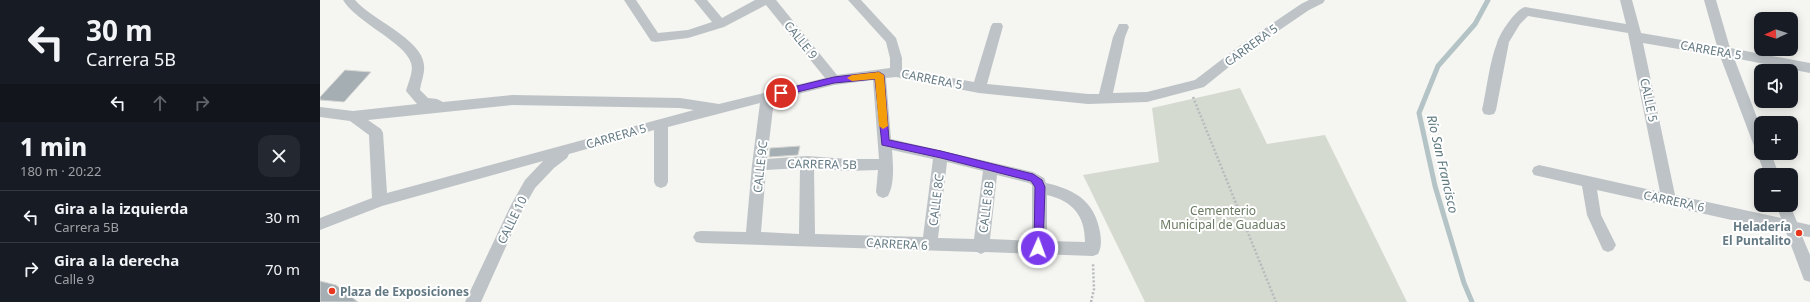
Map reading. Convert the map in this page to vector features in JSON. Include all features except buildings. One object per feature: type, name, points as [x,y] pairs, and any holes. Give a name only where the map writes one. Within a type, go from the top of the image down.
[{"type":"street","points":[[349,0],[362,16],[411,49],[418,64],[413,91],[424,103],[449,105]]},
{"type":"street","points":[[630,0],[655,38],[688,34],[720,24],[771,1]]},
{"type":"street","points":[[700,0],[720,24]]},
{"type":"street","points":[[854,0],[892,41],[896,58],[896,72]]},
{"type":"street","name":"CARRERA 5","points":[[320,224],[380,201],[661,123],[834,80],[896,72],[979,88],[1088,99],[1147,97],[1199,84],[1246,47],[1305,7],[1319,0]]},
{"type":"street","name":"CALLE 5","points":[[1626,0],[1635,34],[1669,200]]},
{"type":"street","points":[[1710,0],[1725,52],[1754,128]]},
{"type":"street","name":"CALLE 9","points":[[771,1],[834,80]]},
{"type":"street","name":"CARRERA 5","points":[[1489,110],[1503,42],[1525,10],[1635,34],[1810,68]]},
{"type":"street","points":[[979,88],[997,26]]},
{"type":"street","points":[[1105,98],[1118,38],[1124,27]]},
{"type":"street","points":[[879,75],[886,164],[883,192]]},
{"type":"street","name":"CALLE 9C","points":[[753,238],[759,164],[768,96]]},
{"type":"street","points":[[320,112],[353,116],[449,105],[512,100],[680,102],[723,108]]},
{"type":"street","points":[[353,116],[376,133],[380,201]]},
{"type":"street","points":[[661,123],[661,182]]},
{"type":"street","points":[[885,143],[941,155],[990,168],[1061,191],[1076,199],[1087,215],[1093,231],[1092,249]]},
{"type":"street","name":"CALLE 10","points":[[473,302],[516,209],[530,184],[549,164],[567,150]]},
{"type":"street","name":"CALLE 8C","points":[[930,245],[941,155]]},
{"type":"street","points":[[807,239],[808,162]]},
{"type":"street","name":"CARRERA 5B","points":[[759,164],[808,162],[847,165],[886,164]]},
{"type":"street","name":"CALLE 8B","points":[[981,247],[990,168]]},
{"type":"street","name":"CARRERA 6","points":[[1539,171],[1810,231]]},
{"type":"street","points":[[1037,183],[1038,248]]},
{"type":"street","points":[[1589,183],[1594,215],[1608,245]]},
{"type":"street","points":[[1786,212],[1810,275]]},
{"type":"street","name":"CARRERA 6","points":[[701,237],[807,239],[981,247],[1092,249]]},
{"type":"path","points":[[1189,87],[1276,302]]},
{"type":"path","points":[[1091,302],[1094,289],[1092,249]]},
{"type":"green space","name":"Cementerio Municipal de Guaduas","points":[[1240,88],[1267,144],[1325,135],[1407,302],[1145,302],[1083,175],[1159,162],[1152,108]]},
{"type":"waterway","name":"Río San Francisco","points":[[1472,302],[1464,283],[1435,186],[1419,113],[1438,66],[1475,24],[1488,0]]},
{"type":"slow traffic","points":[[852,78],[879,75],[883,126]]},
{"type":"place","name":"Heladería El Puntalito","points":[[1799,233]]},
{"type":"place","name":"Plaza de Exposiciones","points":[[332,291]]},
{"type":"route","points":[[781,93],[834,80],[879,75],[885,143],[941,155],[1033,178],[1038,182],[1040,187],[1038,248]]}]
